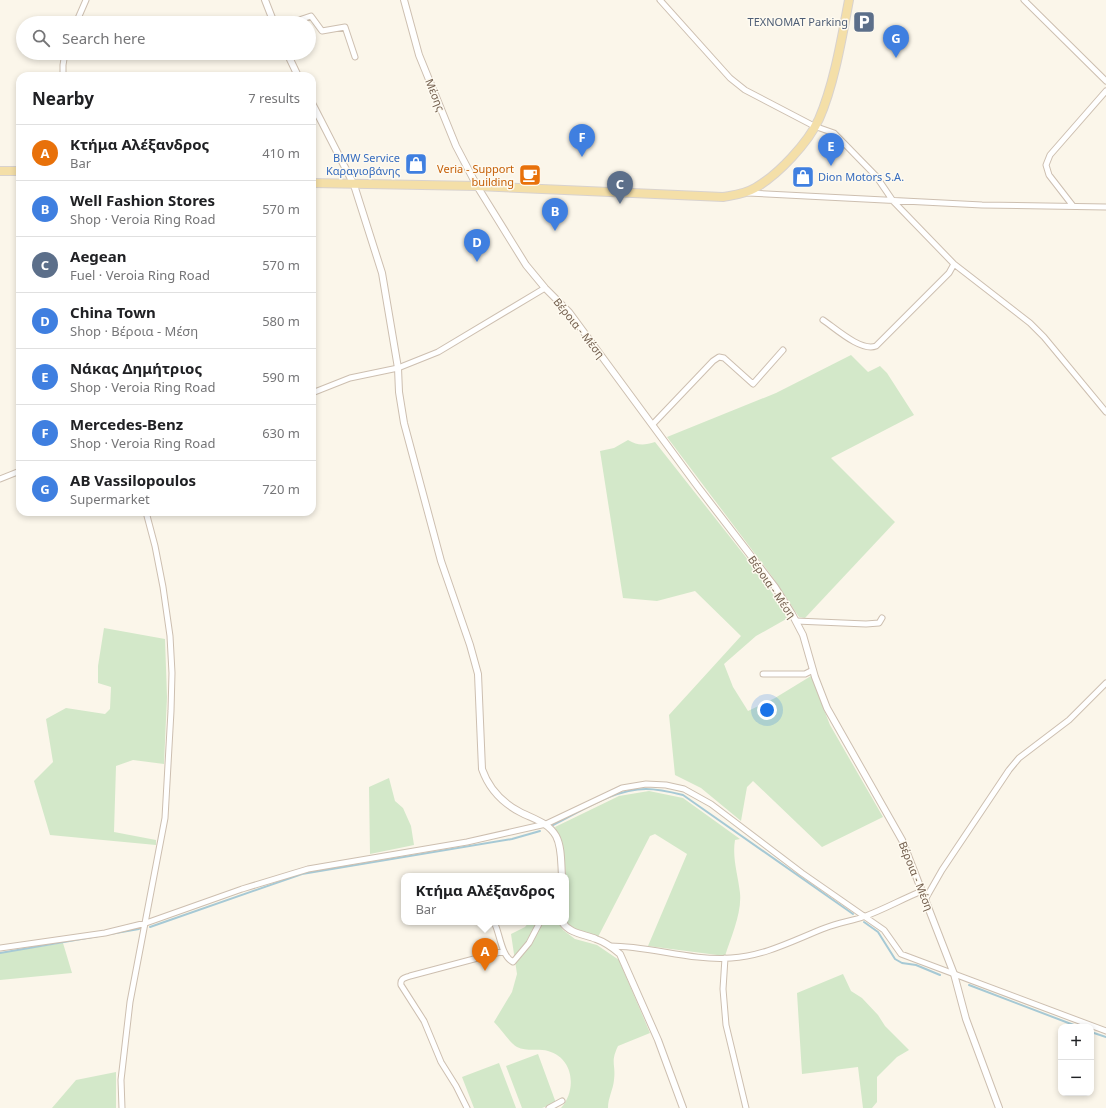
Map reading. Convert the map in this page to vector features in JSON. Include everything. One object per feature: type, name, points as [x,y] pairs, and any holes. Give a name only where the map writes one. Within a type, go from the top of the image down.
[{"type":"main road","points":[[316,183],[477,186],[717,197],[745,192],[760,185],[785,163],[799,149],[819,119],[830,87],[849,0]]},
{"type":"main road","points":[[0,171],[16,171]]},
{"type":"street","points":[[79,16],[86,0]]},
{"type":"street","points":[[265,0],[271,16]]},
{"type":"street","name":"Μέσης","points":[[404,0],[422,62],[456,146],[477,186]]},
{"type":"street","points":[[660,0],[730,78],[745,90],[814,126],[834,133],[876,176],[893,201],[954,264],[1030,323],[1044,337],[1106,412]]},
{"type":"street","points":[[1024,0],[1106,81]]},
{"type":"street","points":[[316,23],[322,31],[345,27],[355,57]]},
{"type":"street","points":[[63,72],[64,60]]},
{"type":"street","points":[[290,60],[296,72]]},
{"type":"street","points":[[1073,206],[1049,175],[1046,165],[1050,155],[1106,91]]},
{"type":"street","points":[[316,111],[354,185],[382,273],[398,368],[401,407],[441,561],[476,666],[482,769],[487,784],[503,801],[519,812],[546,824],[556,837],[560,852],[562,873]]},
{"type":"street","name":"Βέροια - Μέση","points":[[477,186],[526,265],[545,288],[569,312],[698,487],[775,587],[796,621],[803,635],[813,670],[827,708],[902,840],[926,898],[954,974],[966,1019],[999,1108]]},
{"type":"street","points":[[745,192],[893,201],[1106,207]]},
{"type":"street","points":[[823,320],[864,347],[872,348],[876,346],[949,273],[954,264]]},
{"type":"street","points":[[316,391],[350,378],[398,368],[438,352],[545,288]]},
{"type":"street","points":[[653,424],[713,361],[719,357],[724,358],[753,384],[783,350]]},
{"type":"street","points":[[0,479],[16,473]]},
{"type":"street","points":[[122,1108],[121,1080],[130,1002],[136,963],[146,923],[165,818],[172,673],[170,636],[163,587],[156,546],[147,516]]},
{"type":"street","points":[[796,621],[866,624],[879,623],[882,618]]},
{"type":"street","points":[[763,674],[804,674],[813,670]]},
{"type":"street","points":[[926,898],[942,870],[1008,770],[1019,758],[1069,720],[1106,683]]},
{"type":"street","points":[[0,948],[105,933],[146,923],[242,889],[308,869],[467,842],[546,824],[622,788],[646,784],[666,785],[684,789],[710,804],[884,930],[901,954],[1106,1031]]},
{"type":"street","points":[[610,946],[628,946],[704,958],[725,958],[770,952],[827,927],[864,916],[922,891]]},
{"type":"street","points":[[495,925],[504,951],[508,959],[513,962],[529,943],[538,925]]},
{"type":"street","points":[[566,925],[576,934],[596,939],[610,946],[620,954],[658,1040],[683,1108]]},
{"type":"street","points":[[467,1108],[441,1062],[424,1021],[400,982],[402,979],[410,976],[504,951]]},
{"type":"street","points":[[725,958],[723,989],[726,1025],[746,1108]]},
{"type":"street","points":[[549,1108],[562,1101]]},
{"type":"green space","points":[[851,355],[868,372],[880,366],[887,373],[914,415],[831,458],[895,522],[805,618],[799,617],[774,579],[667,437],[776,393]]},
{"type":"green space","points":[[628,440],[642,444],[655,442],[764,580],[788,618],[756,636],[724,664],[733,687],[748,711],[775,698],[811,676],[830,725],[883,817],[822,847],[753,781],[747,787],[741,821],[701,788],[675,775],[669,715],[741,636],[695,591],[657,601],[623,598],[600,451],[614,448]]},
{"type":"green space","points":[[104,628],[165,639],[167,697],[164,764],[133,760],[116,766],[114,832],[156,840],[156,845],[50,835],[34,781],[53,762],[46,719],[66,708],[105,714],[110,709],[111,687],[98,683],[98,666]]},
{"type":"green space","points":[[389,778],[395,801],[403,808],[411,826],[414,845],[370,854],[369,787]]},
{"type":"green space","points":[[649,791],[683,798],[740,839],[735,840],[734,847],[740,893],[739,909],[736,925],[725,956],[648,946],[687,854],[655,834],[650,836],[598,937],[577,932],[569,925],[569,873],[566,873],[563,850],[555,827],[619,796]]},
{"type":"green space","points":[[527,925],[560,925],[563,930],[575,939],[597,945],[619,960],[650,1033],[618,1046],[614,1056],[614,1080],[608,1108],[561,1108],[566,1101],[571,1084],[568,1067],[563,1060],[557,1055],[548,1051],[517,1047],[494,1022],[512,992],[517,974],[511,934]]},
{"type":"green space","points":[[63,943],[72,973],[0,980],[0,953]]},
{"type":"green space","points":[[843,974],[851,991],[862,998],[878,1015],[885,1026],[909,1050],[897,1057],[877,1077],[877,1102],[872,1108],[863,1108],[858,1067],[802,1074],[797,993]]},
{"type":"green space","points":[[538,1054],[556,1103],[542,1108],[522,1108],[506,1066]]},
{"type":"green space","points":[[499,1063],[516,1108],[474,1108],[462,1077]]},
{"type":"green space","points":[[116,1072],[116,1108],[52,1108],[76,1080]]},
{"type":"waterway","points":[[553,825],[598,802],[634,790],[651,789],[683,795],[853,914]]},
{"type":"waterway","points":[[150,927],[302,874],[512,839],[540,831]]},
{"type":"waterway","points":[[864,922],[878,932],[895,959],[902,963],[916,965],[940,975]]},
{"type":"waterway","points":[[0,953],[139,929]]},
{"type":"waterway","points":[[969,985],[1071,1024]]},
{"type":"waterway","points":[[1094,1033],[1106,1037]]},
{"type":"place","name":"ΤΕΧΝΟΜΑΤ Parking","points":[[864,22]]},
{"type":"place","name":"AB Vassilopoulos","points":[[896,58]]},
{"type":"place","name":"Mercedes-Benz","points":[[582,157]]},
{"type":"place","name":"BMW Service Καραγιοβάνης","points":[[416,164]]},
{"type":"place","name":"Νάκας Δημήτριος","points":[[831,166]]},
{"type":"place","name":"Veria - Support building","points":[[530,175]]},
{"type":"place","name":"Dion Motors S.A.","points":[[803,177]]},
{"type":"place","name":"Aegean","points":[[620,204]]},
{"type":"place","name":"Well Fashion Stores","points":[[555,231]]},
{"type":"place","name":"China Town","points":[[477,262]]},
{"type":"place","name":"Κτήμα Αλέξανδρος","points":[[485,971]]}]
